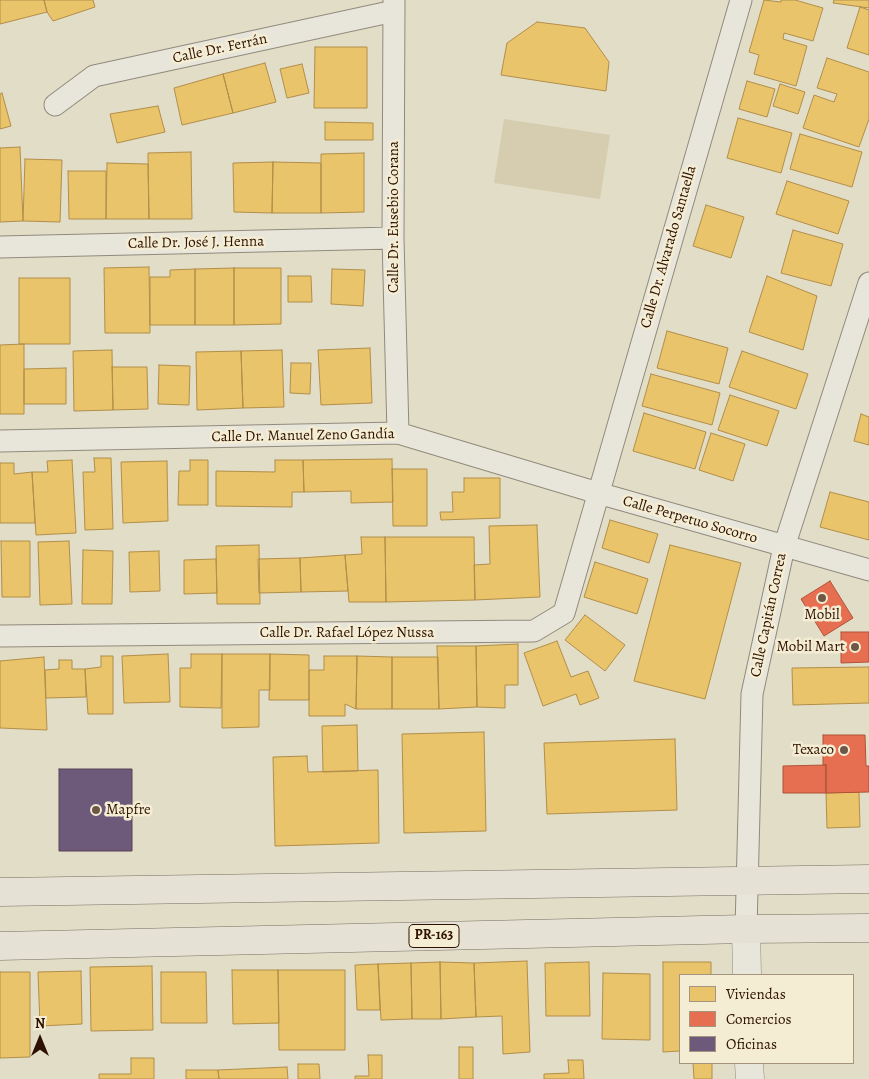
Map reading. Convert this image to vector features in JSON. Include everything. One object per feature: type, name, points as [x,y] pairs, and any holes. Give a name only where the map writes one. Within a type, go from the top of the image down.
[{"type":"main road","points":[[0,892],[869,879]]},
{"type":"main road","name":"PR-163","points":[[0,946],[869,928]]},
{"type":"street","name":"Calle Dr. Alvarado Santaella","points":[[598,493],[741,0]]},
{"type":"street","name":"Calle Dr. Ferrán","points":[[55,105],[94,76],[394,5]]},
{"type":"street","name":"Calle Dr. Eusebio Corana","points":[[394,5],[393,238],[398,433]]},
{"type":"street","name":"Calle Dr. José J. Henna","points":[[0,247],[393,238]]},
{"type":"street","name":"Calle Capitán Correa","points":[[746,930],[752,694],[784,547],[869,283]]},
{"type":"street","name":"Calle Dr. Manuel Zeno Gandía","points":[[0,440],[398,433],[598,493]]},
{"type":"street","name":"Calle Perpetuo Socorro","points":[[598,493],[869,570]]},
{"type":"street","name":"Calle Dr. Rafael López Nussa","points":[[0,636],[534,631],[564,613],[598,493]]},
{"type":"street","points":[[746,930],[747,974]]},
{"type":"street","points":[[749,1064],[750,1079]]},
{"type":"shaded area","points":[[504,119],[610,135],[600,199],[494,183]]},
{"type":"building: Viviendas","points":[[0,0],[44,0],[47,12],[0,24]]},
{"type":"building: Viviendas","points":[[44,0],[93,0],[95,7],[53,21],[47,12]]},
{"type":"building: Viviendas","points":[[764,0],[781,2],[781,0],[795,0],[823,8],[813,41],[784,33],[783,39],[807,46],[796,86],[754,74],[759,55],[749,52]]},
{"type":"building: Viviendas","points":[[834,0],[869,0],[869,8],[833,3]]},
{"type":"building: Viviendas","points":[[860,7],[869,10],[869,55],[847,48]]},
{"type":"building: Viviendas","points":[[537,22],[585,28],[609,62],[606,91],[501,75],[507,43]]},
{"type":"building: Viviendas","points":[[315,47],[367,47],[367,108],[314,108]]},
{"type":"building: Viviendas","points":[[827,58],[869,72],[869,119],[859,147],[803,128],[814,95],[834,102],[837,94],[817,88]]},
{"type":"building: Viviendas","points":[[265,63],[276,102],[233,113],[223,74]]},
{"type":"building: Viviendas","points":[[302,64],[309,93],[287,98],[280,69]]},
{"type":"building: Viviendas","points":[[223,74],[233,113],[182,125],[174,88]]},
{"type":"building: Viviendas","points":[[747,81],[775,89],[767,117],[739,109]]},
{"type":"building: Viviendas","points":[[780,84],[805,92],[798,114],[773,106]]},
{"type":"building: Viviendas","points":[[2,93],[11,126],[0,129],[0,94]]},
{"type":"building: Viviendas","points":[[158,106],[165,132],[117,143],[110,114]]},
{"type":"building: Viviendas","points":[[738,118],[792,133],[781,173],[727,158]]},
{"type":"building: Viviendas","points":[[325,122],[373,123],[373,140],[325,140]]},
{"type":"building: Viviendas","points":[[800,134],[862,152],[852,187],[790,169]]},
{"type":"building: Viviendas","points":[[20,147],[23,221],[0,222],[0,148]]},
{"type":"building: Viviendas","points":[[191,152],[192,219],[149,219],[148,153]]},
{"type":"building: Viviendas","points":[[364,153],[364,212],[321,213],[321,154]]},
{"type":"building: Viviendas","points":[[25,159],[62,160],[60,222],[23,221]]},
{"type":"building: Viviendas","points":[[273,162],[272,213],[234,212],[233,163]]},
{"type":"building: Viviendas","points":[[273,162],[321,163],[321,213],[272,213]]},
{"type":"building: Viviendas","points":[[107,163],[148,164],[149,219],[106,219]]},
{"type":"building: Viviendas","points":[[68,171],[106,171],[106,219],[69,219]]},
{"type":"building: Viviendas","points":[[787,181],[849,201],[838,234],[776,214]]},
{"type":"building: Viviendas","points":[[706,205],[744,217],[731,258],[693,246]]},
{"type":"building: Viviendas","points":[[793,230],[843,244],[831,286],[781,273]]},
{"type":"building: Viviendas","points":[[149,267],[150,333],[105,333],[104,268]]},
{"type":"building: Viviendas","points":[[234,268],[234,325],[195,325],[195,269]]},
{"type":"building: Viviendas","points":[[234,268],[281,268],[281,324],[234,325]]},
{"type":"building: Viviendas","points":[[195,269],[195,325],[150,325],[150,277],[170,277],[170,270]]},
{"type":"building: Viviendas","points":[[332,269],[365,270],[363,306],[331,304]]},
{"type":"building: Viviendas","points":[[288,276],[311,276],[312,302],[288,302]]},
{"type":"building: Viviendas","points":[[767,276],[817,296],[803,350],[749,332]]},
{"type":"building: Viviendas","points":[[19,278],[70,278],[70,344],[19,344]]},
{"type":"building: Viviendas","points":[[667,331],[728,348],[719,384],[657,368]]},
{"type":"building: Viviendas","points":[[24,344],[24,414],[0,414],[0,345]]},
{"type":"building: Viviendas","points":[[370,348],[372,403],[321,405],[318,350]]},
{"type":"building: Viviendas","points":[[112,350],[113,410],[74,411],[73,351]]},
{"type":"building: Viviendas","points":[[282,350],[284,407],[243,408],[241,351]]},
{"type":"building: Viviendas","points":[[241,351],[243,408],[197,410],[196,352]]},
{"type":"building: Viviendas","points":[[742,351],[808,374],[796,409],[729,387]]},
{"type":"building: Viviendas","points":[[291,363],[311,363],[310,394],[290,393]]},
{"type":"building: Viviendas","points":[[159,365],[190,366],[189,405],[158,404]]},
{"type":"building: Viviendas","points":[[112,367],[147,367],[148,409],[113,410]]},
{"type":"building: Viviendas","points":[[66,368],[66,404],[24,404],[24,369]]},
{"type":"building: Viviendas","points":[[651,374],[720,393],[712,425],[642,406]]},
{"type":"building: Viviendas","points":[[730,395],[779,411],[767,446],[718,430]]},
{"type":"building: Viviendas","points":[[644,413],[706,432],[695,469],[633,451]]},
{"type":"building: Viviendas","points":[[861,414],[869,417],[869,445],[854,441]]},
{"type":"building: Viviendas","points":[[711,433],[745,444],[733,481],[699,470]]},
{"type":"building: Viviendas","points":[[94,458],[111,458],[113,529],[85,530],[83,472],[95,472]]},
{"type":"building: Viviendas","points":[[392,459],[393,502],[351,503],[351,491],[304,492],[303,460]]},
{"type":"building: Viviendas","points":[[72,460],[76,533],[36,535],[32,472],[48,472],[47,461]]},
{"type":"building: Viviendas","points":[[190,460],[208,460],[208,505],[178,505],[179,471],[190,471]]},
{"type":"building: Viviendas","points":[[275,460],[303,460],[304,492],[292,492],[292,507],[216,506],[216,471],[275,472]]},
{"type":"building: Viviendas","points":[[167,461],[168,521],[123,523],[121,462]]},
{"type":"building: Viviendas","points":[[0,463],[14,463],[14,474],[32,472],[35,523],[0,523]]},
{"type":"building: Viviendas","points":[[392,469],[427,469],[427,526],[393,526]]},
{"type":"building: Viviendas","points":[[464,478],[500,478],[500,518],[441,520],[440,512],[453,512],[452,492],[464,492]]},
{"type":"building: Viviendas","points":[[830,492],[869,502],[869,540],[820,527]]},
{"type":"building: Viviendas","points":[[610,520],[658,534],[649,563],[602,548]]},
{"type":"building: Viviendas","points":[[537,525],[540,597],[475,600],[474,565],[490,564],[489,526]]},
{"type":"building: Viviendas","points":[[361,537],[385,537],[386,602],[349,602],[345,555],[362,554]]},
{"type":"building: Viviendas","points":[[385,537],[474,537],[475,600],[386,602]]},
{"type":"building: Viviendas","points":[[1,541],[30,541],[30,597],[2,597]]},
{"type":"building: Viviendas","points":[[69,541],[72,604],[40,605],[38,542]]},
{"type":"building: Viviendas","points":[[259,545],[260,604],[217,604],[216,546]]},
{"type":"building: Viviendas","points":[[670,545],[741,563],[705,699],[634,681]]},
{"type":"building: Viviendas","points":[[83,550],[113,551],[112,604],[82,604]]},
{"type":"building: Viviendas","points":[[159,551],[160,591],[130,592],[129,552]]},
{"type":"building: Viviendas","points":[[345,555],[348,591],[301,592],[300,558]]},
{"type":"building: Viviendas","points":[[300,558],[301,592],[259,593],[258,559]]},
{"type":"building: Viviendas","points":[[216,559],[217,593],[184,594],[184,560]]},
{"type":"building: Viviendas","points":[[595,562],[648,579],[637,614],[584,597]]},
{"type":"building: Viviendas","points":[[585,615],[625,645],[605,671],[565,640]]},
{"type":"building: Viviendas","points":[[557,641],[571,677],[588,671],[599,698],[580,705],[576,694],[543,706],[524,653]]},
{"type":"building: Viviendas","points":[[518,644],[518,685],[505,685],[505,708],[477,707],[476,646]]},
{"type":"building: Viviendas","points":[[437,646],[476,646],[477,707],[439,709]]},
{"type":"building: Viviendas","points":[[168,654],[170,702],[124,703],[122,656]]},
{"type":"building: Viviendas","points":[[191,654],[222,654],[221,708],[180,707],[180,668],[191,668]]},
{"type":"building: Viviendas","points":[[222,654],[270,654],[270,690],[259,690],[259,727],[222,728]]},
{"type":"building: Viviendas","points":[[270,654],[309,655],[309,700],[269,700]]},
{"type":"building: Viviendas","points":[[101,656],[113,656],[113,714],[88,714],[85,669],[101,667]]},
{"type":"building: Viviendas","points":[[324,656],[357,656],[356,709],[345,704],[345,716],[309,716],[309,670],[324,670]]},
{"type":"building: Viviendas","points":[[357,656],[392,657],[392,709],[356,709]]},
{"type":"building: Viviendas","points":[[44,657],[47,730],[0,728],[0,661]]},
{"type":"building: Viviendas","points":[[392,657],[438,657],[439,709],[392,709]]},
{"type":"building: Viviendas","points":[[59,660],[72,660],[72,669],[85,669],[86,697],[46,698],[45,670],[59,669]]},
{"type":"building: Viviendas","points":[[869,667],[869,703],[793,705],[792,668]]},
{"type":"building: Viviendas","points":[[357,725],[358,771],[323,772],[322,726]]},
{"type":"building: Viviendas","points":[[484,732],[486,831],[404,833],[402,734]]},
{"type":"building: Viviendas","points":[[675,739],[677,810],[547,814],[544,743]]},
{"type":"building: Viviendas","points":[[307,756],[308,772],[378,770],[379,843],[275,846],[273,757]]},
{"type":"building: Viviendas","points":[[859,792],[860,827],[827,828],[826,793]]},
{"type":"building: Viviendas","points":[[527,961],[530,1052],[503,1054],[502,1016],[476,1017],[474,963]]},
{"type":"building: Viviendas","points":[[440,962],[441,1019],[412,1019],[411,963]]},
{"type":"building: Viviendas","points":[[440,962],[474,963],[476,1017],[441,1019]]},
{"type":"building: Viviendas","points":[[589,962],[590,1016],[546,1016],[545,963]]},
{"type":"building: Viviendas","points":[[663,962],[711,962],[711,974],[679,974],[679,1051],[663,1052]]},
{"type":"building: Viviendas","points":[[411,963],[412,1019],[381,1020],[378,964]]},
{"type":"building: Viviendas","points":[[378,964],[380,1010],[357,1010],[355,965]]},
{"type":"building: Viviendas","points":[[152,966],[153,1030],[91,1031],[90,967]]},
{"type":"building: Viviendas","points":[[232,970],[278,970],[279,1023],[233,1024]]},
{"type":"building: Viviendas","points":[[278,970],[345,970],[345,1050],[279,1050]]},
{"type":"building: Viviendas","points":[[81,971],[82,1024],[40,1026],[38,972]]},
{"type":"building: Viviendas","points":[[0,972],[30,972],[30,1057],[0,1058]]},
{"type":"building: Viviendas","points":[[161,972],[206,972],[207,1023],[161,1023]]},
{"type":"building: Viviendas","points":[[603,973],[650,974],[650,1040],[602,1039]]},
{"type":"building: Viviendas","points":[[459,1047],[473,1047],[473,1079],[459,1079]]},
{"type":"building: Viviendas","points":[[368,1055],[382,1055],[382,1079],[355,1079],[355,1076],[369,1076]]},
{"type":"building: Viviendas","points":[[131,1058],[154,1058],[154,1079],[99,1079],[99,1074],[131,1074]]},
{"type":"building: Viviendas","points":[[568,1060],[583,1060],[584,1079],[544,1079],[544,1074],[569,1073]]},
{"type":"building: Viviendas","points":[[298,1064],[319,1064],[320,1079],[298,1079]]},
{"type":"building: Viviendas","points":[[693,1064],[712,1064],[712,1079],[694,1079]]},
{"type":"building: Viviendas","points":[[287,1067],[288,1079],[219,1079],[218,1070]]},
{"type":"building: Viviendas","points":[[186,1070],[218,1070],[219,1079],[186,1079]]},
{"type":"building: Comercios","points":[[830,581],[853,618],[824,636],[801,599]]},
{"type":"building: Comercios","name":"Mobil Mart","points":[[841,632],[869,632],[869,662],[841,663]]},
{"type":"building: Comercios","name":"Texaco","points":[[823,735],[865,735],[866,766],[869,766],[869,792],[826,793],[826,765],[823,765]]},
{"type":"building: Comercios","points":[[826,765],[826,793],[783,793],[783,766]]},
{"type":"building: Oficinas","name":"Mapfre","points":[[59,769],[132,769],[132,851],[59,851]]},
{"type":"place","name":"Mobil","points":[[822,598]]},
{"type":"place","name":"Mobil Mart","points":[[855,647]]},
{"type":"place","name":"Texaco","points":[[844,750]]},
{"type":"place","name":"Mapfre","points":[[96,810]]}]
